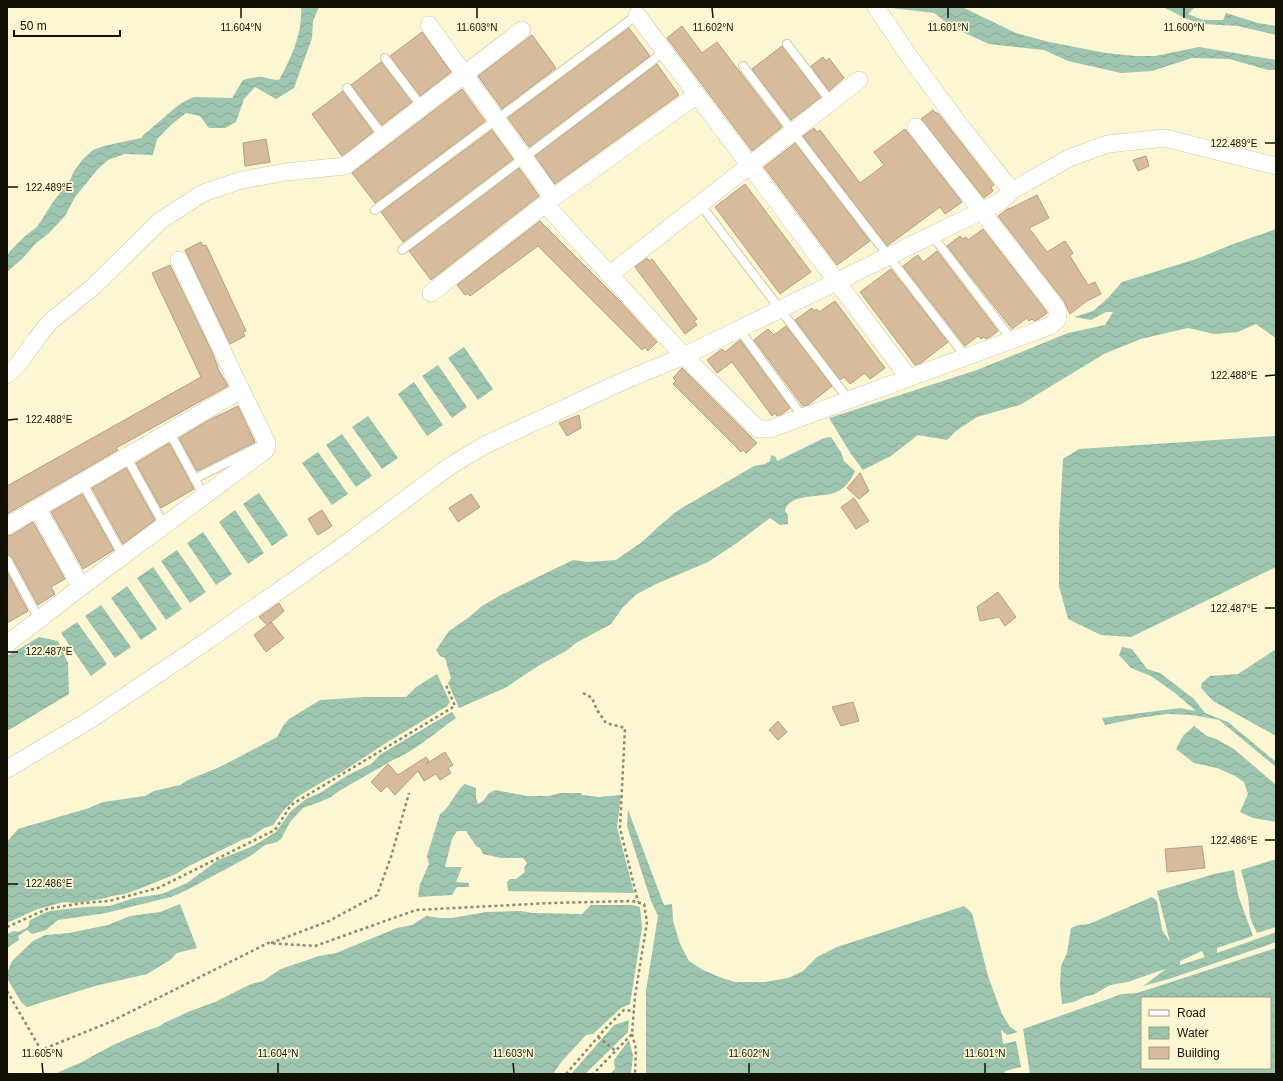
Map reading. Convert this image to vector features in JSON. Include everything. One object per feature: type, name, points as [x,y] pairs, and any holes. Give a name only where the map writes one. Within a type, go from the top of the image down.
[{"type":"street","points":[[880,12],[911,59],[959,124],[1012,191]]},
{"type":"street","points":[[637,15],[909,378]]},
{"type":"street","points":[[429,25],[524,158],[550,201],[609,275],[684,356],[758,428],[770,429],[1052,325],[1057,320],[1057,310],[916,127]]},
{"type":"street","points":[[7,375],[20,362],[50,322],[94,286],[160,221],[203,193],[242,180],[286,172],[344,166],[522,30]]},
{"type":"street","points":[[609,275],[860,80]]},
{"type":"street","points":[[431,293],[550,201],[697,95]]},
{"type":"street","points":[[7,769],[88,721],[198,647],[336,551],[450,466],[485,445],[621,382],[684,356],[982,211],[1000,202],[1012,191],[1069,158],[1108,144],[1165,138],[1276,166]]},
{"type":"street","points":[[7,644],[81,587],[266,450],[268,443],[179,260]]},
{"type":"street","points":[[7,526],[241,390]]},
{"type":"street","points":[[37,508],[81,587]]},
{"type":"lane","points":[[375,210],[637,15]]},
{"type":"lane","points":[[787,44],[831,102]]},
{"type":"lane","points":[[402,250],[664,52]]},
{"type":"lane","points":[[385,58],[422,107]]},
{"type":"lane","points":[[743,66],[966,357]]},
{"type":"lane","points":[[347,88],[383,136]]},
{"type":"lane","points":[[700,204],[849,400]]},
{"type":"lane","points":[[932,235],[1012,340]]},
{"type":"lane","points":[[739,329],[803,416]]},
{"type":"lane","points":[[169,432],[204,496]]},
{"type":"lane","points":[[194,479],[268,443]]},
{"type":"lane","points":[[126,456],[164,525]]},
{"type":"lane","points":[[82,482],[123,556]]},
{"type":"lane","points":[[7,560],[39,619]]},
{"type":"path","points":[[7,927],[47,909],[82,903],[109,901],[158,888],[275,830],[290,805],[455,706],[445,683]]},
{"type":"path","points":[[583,693],[592,698],[597,710],[606,723],[625,728],[620,828],[638,902]]},
{"type":"path","points":[[7,991],[41,1050],[110,1022],[268,944],[328,921],[377,895],[391,857],[409,793]]},
{"type":"path","points":[[268,944],[315,946],[416,910],[551,903],[632,901],[644,904],[647,922],[632,1034],[636,1049],[635,1074]]},
{"type":"path","points":[[566,1074],[624,1010],[634,1011]]},
{"type":"path","points":[[593,1074],[632,1034]]},
{"type":"path","points":[[598,1037],[616,1050]]},
{"type":"water","points":[[301,7],[319,7],[313,21],[312,38],[294,88],[276,99],[255,87],[244,99],[236,122],[225,128],[209,128],[200,116],[186,113],[157,139],[153,155],[125,154],[108,160],[98,169],[75,197],[65,216],[7,272],[7,256],[10,251],[25,236],[37,227],[53,202],[70,180],[74,171],[83,159],[93,150],[104,146],[141,138],[177,106],[194,97],[232,98],[243,80],[255,77],[265,77],[279,80],[288,63],[298,36]]},
{"type":"water","points":[[883,7],[962,7],[1016,33],[1049,42],[1106,53],[1135,56],[1155,56],[1199,47],[1276,60],[1276,70],[1268,70],[1229,59],[1192,58],[1152,71],[1121,73],[1068,61],[1044,50],[989,44],[954,28],[934,13]]},
{"type":"water","points":[[1163,7],[1195,7],[1188,14],[1203,20],[1223,20],[1226,13],[1258,23],[1276,26],[1276,35],[1238,26],[1202,24],[1187,19]]},
{"type":"water","points":[[1276,229],[1276,338],[1256,324],[1238,332],[1214,334],[1188,328],[1141,339],[1104,354],[1020,405],[977,417],[956,431],[947,440],[918,435],[891,456],[863,470],[851,454],[829,418],[977,370],[1068,333],[1105,325],[1113,312],[1106,312],[1091,320],[1074,317],[1093,311],[1109,297],[1122,282],[1196,259]]},
{"type":"water","points":[[464,347],[493,389],[478,400],[448,358]]},
{"type":"water","points":[[438,365],[467,407],[452,418],[422,376]]},
{"type":"water","points":[[414,382],[443,425],[427,436],[398,394]]},
{"type":"water","points":[[368,416],[398,458],[382,469],[352,427]]},
{"type":"water","points":[[342,434],[372,476],[356,487],[326,445]]},
{"type":"water","points":[[1276,436],[1276,567],[1131,637],[1101,635],[1068,619],[1059,586],[1059,530],[1063,459],[1079,449]]},
{"type":"water","points":[[831,437],[841,452],[844,461],[855,471],[844,487],[834,493],[806,497],[792,501],[787,505],[785,511],[788,515],[788,524],[780,525],[770,518],[737,543],[708,562],[656,584],[637,594],[623,607],[611,624],[576,643],[566,651],[538,666],[505,688],[459,708],[448,683],[451,678],[445,658],[440,656],[436,650],[449,631],[482,606],[501,595],[573,560],[588,562],[616,560],[642,542],[677,511],[754,466],[765,464],[770,461],[771,455],[776,457],[777,461],[824,438]]},
{"type":"water","points":[[318,452],[348,494],[332,505],[302,463]]},
{"type":"water","points":[[259,493],[288,535],[272,546],[243,504]]},
{"type":"water","points":[[235,510],[264,553],[248,564],[219,522]]},
{"type":"water","points":[[203,532],[232,574],[216,585],[187,543]]},
{"type":"water","points":[[177,550],[206,592],[190,603],[161,561]]},
{"type":"water","points":[[153,567],[182,609],[166,620],[137,578]]},
{"type":"water","points":[[127,586],[157,629],[141,640],[111,598]]},
{"type":"water","points":[[101,605],[131,647],[115,658],[85,616]]},
{"type":"water","points":[[77,622],[107,664],[91,676],[61,633]]},
{"type":"water","points":[[39,637],[58,641],[68,663],[69,694],[7,731],[7,656]]},
{"type":"water","points":[[1122,647],[1132,649],[1147,669],[1160,673],[1194,699],[1205,713],[1228,722],[1276,762],[1276,767],[1219,720],[1192,715],[1167,714],[1105,725],[1102,718],[1180,708],[1196,711],[1175,693],[1151,676],[1131,668],[1119,655]]},
{"type":"water","points":[[1276,649],[1276,736],[1213,701],[1201,688],[1202,683],[1210,676],[1238,674]]},
{"type":"water","points":[[437,674],[450,702],[447,706],[340,773],[297,797],[284,810],[273,825],[264,828],[251,837],[187,867],[176,874],[139,889],[102,899],[75,903],[64,902],[38,909],[7,923],[7,842],[18,829],[89,808],[103,802],[145,796],[154,791],[180,785],[188,780],[222,766],[277,737],[289,719],[320,700],[365,697],[406,697],[416,687]]},
{"type":"water","points":[[452,712],[456,718],[409,751],[331,797],[303,808],[290,822],[281,839],[277,842],[265,845],[252,855],[187,890],[171,897],[106,913],[58,920],[46,930],[32,934],[27,930],[18,936],[19,940],[7,948],[7,934],[14,931],[18,932],[28,927],[30,920],[44,913],[84,907],[110,906],[134,898],[162,894],[187,883],[218,860],[253,846],[276,832],[291,811],[306,799],[320,793],[348,775],[371,764],[381,754]]},
{"type":"water","points":[[1194,726],[1207,736],[1216,739],[1234,749],[1276,785],[1276,822],[1253,818],[1240,812],[1248,794],[1244,782],[1217,768],[1194,763],[1176,749],[1183,736]]},
{"type":"water","points":[[465,784],[476,788],[478,804],[483,801],[489,793],[495,790],[527,796],[549,796],[560,793],[581,793],[582,795],[599,797],[621,795],[617,827],[634,893],[508,891],[507,882],[510,879],[516,879],[525,872],[524,868],[527,863],[523,858],[501,858],[483,854],[466,831],[457,831],[452,839],[445,867],[462,867],[456,882],[469,883],[469,887],[457,887],[452,895],[418,897],[420,884],[429,864],[427,856],[440,814]]},
{"type":"water","points":[[628,810],[664,905],[672,904],[673,921],[680,944],[689,961],[703,970],[735,982],[765,982],[788,978],[803,971],[817,957],[837,947],[964,906],[972,913],[988,976],[1002,1014],[1010,1027],[1018,1032],[1007,1035],[1001,1030],[1003,1044],[1016,1041],[1021,1067],[1005,1071],[1004,1074],[646,1074],[646,991],[658,916],[651,901],[627,826]]},
{"type":"water","points":[[1276,859],[1276,927],[1257,933],[1250,918],[1248,896],[1241,870]]},
{"type":"water","points":[[1234,870],[1238,895],[1253,936],[1217,948],[1217,953],[1276,932],[1276,942],[1169,979],[1143,986],[1166,969],[1128,982],[1110,985],[1093,995],[1086,996],[1074,1002],[1062,1004],[1060,985],[1061,966],[1067,953],[1071,928],[1078,925],[1089,924],[1152,897],[1157,901],[1162,930],[1170,942],[1157,891],[1214,874]],"holes":[[[1202,951],[1205,957],[1180,965],[1180,961]]]},
{"type":"water","points":[[180,904],[197,948],[177,953],[170,960],[147,974],[95,986],[27,1007],[21,1002],[7,978],[7,973],[12,961],[33,941],[45,935],[69,933],[108,925],[130,916],[160,912]]},
{"type":"water","points":[[591,905],[631,905],[640,907],[642,928],[630,1004],[621,1008],[593,1034],[586,1035],[562,1061],[553,1074],[54,1074],[80,1063],[113,1045],[158,1027],[188,1012],[215,1002],[251,984],[263,981],[281,969],[319,956],[336,953],[397,928],[412,925],[426,916],[452,918],[486,912],[521,911],[532,913],[582,914]]},
{"type":"water","points":[[1276,948],[1276,1074],[1030,1074],[1023,1029],[1122,994],[1137,993]]},
{"type":"water","points":[[629,1020],[628,1032],[585,1074],[571,1074],[614,1025]]},
{"type":"water","points":[[629,1040],[633,1055],[631,1074],[610,1074],[615,1069],[614,1060]]},
{"type":"building","points":[[682,26],[702,53],[717,42],[782,127],[752,151],[667,38]]},
{"type":"building","points":[[629,28],[650,56],[529,147],[508,118]]},
{"type":"building","points":[[422,32],[451,72],[420,96],[390,56]]},
{"type":"building","points":[[532,35],[556,68],[502,109],[478,76]]},
{"type":"building","points":[[782,46],[821,97],[791,120],[752,69]]},
{"type":"building","points":[[823,57],[826,61],[829,58],[844,78],[829,91],[811,66]]},
{"type":"building","points":[[381,62],[412,102],[382,125],[351,85]]},
{"type":"building","points":[[657,64],[679,95],[555,184],[535,156]]},
{"type":"building","points":[[462,89],[485,121],[375,203],[352,173]]},
{"type":"building","points":[[343,91],[373,132],[342,156],[312,114]]},
{"type":"building","points":[[933,110],[938,113],[994,185],[991,187],[993,191],[984,198],[921,119]]},
{"type":"building","points":[[814,128],[817,132],[820,130],[860,183],[884,165],[874,152],[905,129],[962,202],[945,214],[940,207],[887,246],[803,136]]},
{"type":"building","points":[[492,130],[513,159],[403,242],[381,212]]},
{"type":"building","points":[[266,139],[270,162],[245,166],[243,143]]},
{"type":"building","points":[[795,143],[870,241],[837,265],[764,167]]},
{"type":"building","points":[[1146,156],[1149,166],[1138,171],[1133,160]]},
{"type":"building","points":[[519,168],[539,196],[431,280],[409,251]]},
{"type":"building","points":[[745,184],[811,272],[780,294],[715,207]]},
{"type":"building","points":[[1037,195],[1049,218],[1029,228],[1047,252],[1065,241],[1073,253],[1070,256],[1088,285],[1095,282],[1101,294],[1087,301],[1070,314],[1064,301],[998,216],[1009,208]]},
{"type":"building","points":[[540,221],[619,300],[657,342],[648,351],[645,347],[642,350],[538,246],[470,296],[468,293],[465,295],[457,285]]},
{"type":"building","points":[[983,229],[1047,312],[1039,319],[1034,321],[1032,319],[1029,321],[1027,318],[1012,329],[947,246],[960,236],[963,239],[966,237],[968,240]]},
{"type":"building","points":[[201,242],[203,246],[206,245],[246,331],[243,332],[245,336],[230,344],[185,250]]},
{"type":"building","points":[[937,251],[998,331],[990,337],[986,339],[984,337],[981,339],[978,336],[965,346],[903,266],[918,255],[923,262]]},
{"type":"building","points":[[647,258],[649,261],[652,259],[697,319],[694,321],[697,325],[685,334],[635,267]]},
{"type":"building","points":[[170,265],[212,352],[217,367],[228,386],[116,448],[118,450],[7,514],[7,486],[201,377],[152,273]]},
{"type":"building","points":[[891,269],[948,342],[921,363],[915,365],[860,292]]},
{"type":"building","points":[[835,301],[885,368],[870,379],[865,373],[850,384],[844,377],[840,380],[795,320],[812,308],[814,311],[817,309],[819,312]]},
{"type":"building","points":[[786,326],[832,386],[808,405],[803,406],[754,340],[768,329],[774,335]]},
{"type":"building","points":[[740,340],[790,408],[782,414],[777,416],[775,413],[772,416],[732,362],[717,373],[707,360],[722,349],[725,352]]},
{"type":"building","points":[[682,368],[757,443],[746,453],[743,450],[741,452],[673,384],[676,381],[673,378]]},
{"type":"building","points":[[238,406],[255,442],[197,471],[179,438],[209,420]]},
{"type":"building","points":[[579,415],[581,428],[567,436],[559,423]]},
{"type":"building","points":[[169,443],[194,489],[161,508],[136,463]]},
{"type":"building","points":[[126,468],[155,520],[123,544],[92,488]]},
{"type":"building","points":[[860,473],[869,491],[859,499],[847,488]]},
{"type":"building","points":[[82,494],[114,550],[83,569],[51,512]]},
{"type":"building","points":[[471,494],[480,507],[458,522],[449,508]]},
{"type":"building","points":[[854,498],[869,521],[856,529],[841,507]]},
{"type":"building","points":[[322,510],[332,526],[318,535],[308,519]]},
{"type":"building","points":[[33,522],[65,579],[51,587],[55,594],[38,605],[12,557],[7,555],[7,536],[12,535]]},
{"type":"building","points":[[7,572],[28,611],[7,623]]},
{"type":"building","points":[[998,592],[1016,617],[1005,626],[999,617],[980,621],[977,607]]},
{"type":"building","points":[[279,603],[284,611],[271,622],[284,638],[266,652],[254,635],[267,625],[259,617]]},
{"type":"building","points":[[853,702],[859,721],[841,726],[832,707]]},
{"type":"building","points":[[778,721],[787,732],[778,740],[769,730]]},
{"type":"building","points":[[445,752],[453,765],[448,768],[451,773],[440,780],[436,774],[424,781],[418,771],[395,795],[387,786],[381,792],[371,782],[388,764],[398,775],[426,757],[429,761],[426,764]]},
{"type":"building","points":[[1202,846],[1205,868],[1167,872],[1165,849]]}]
